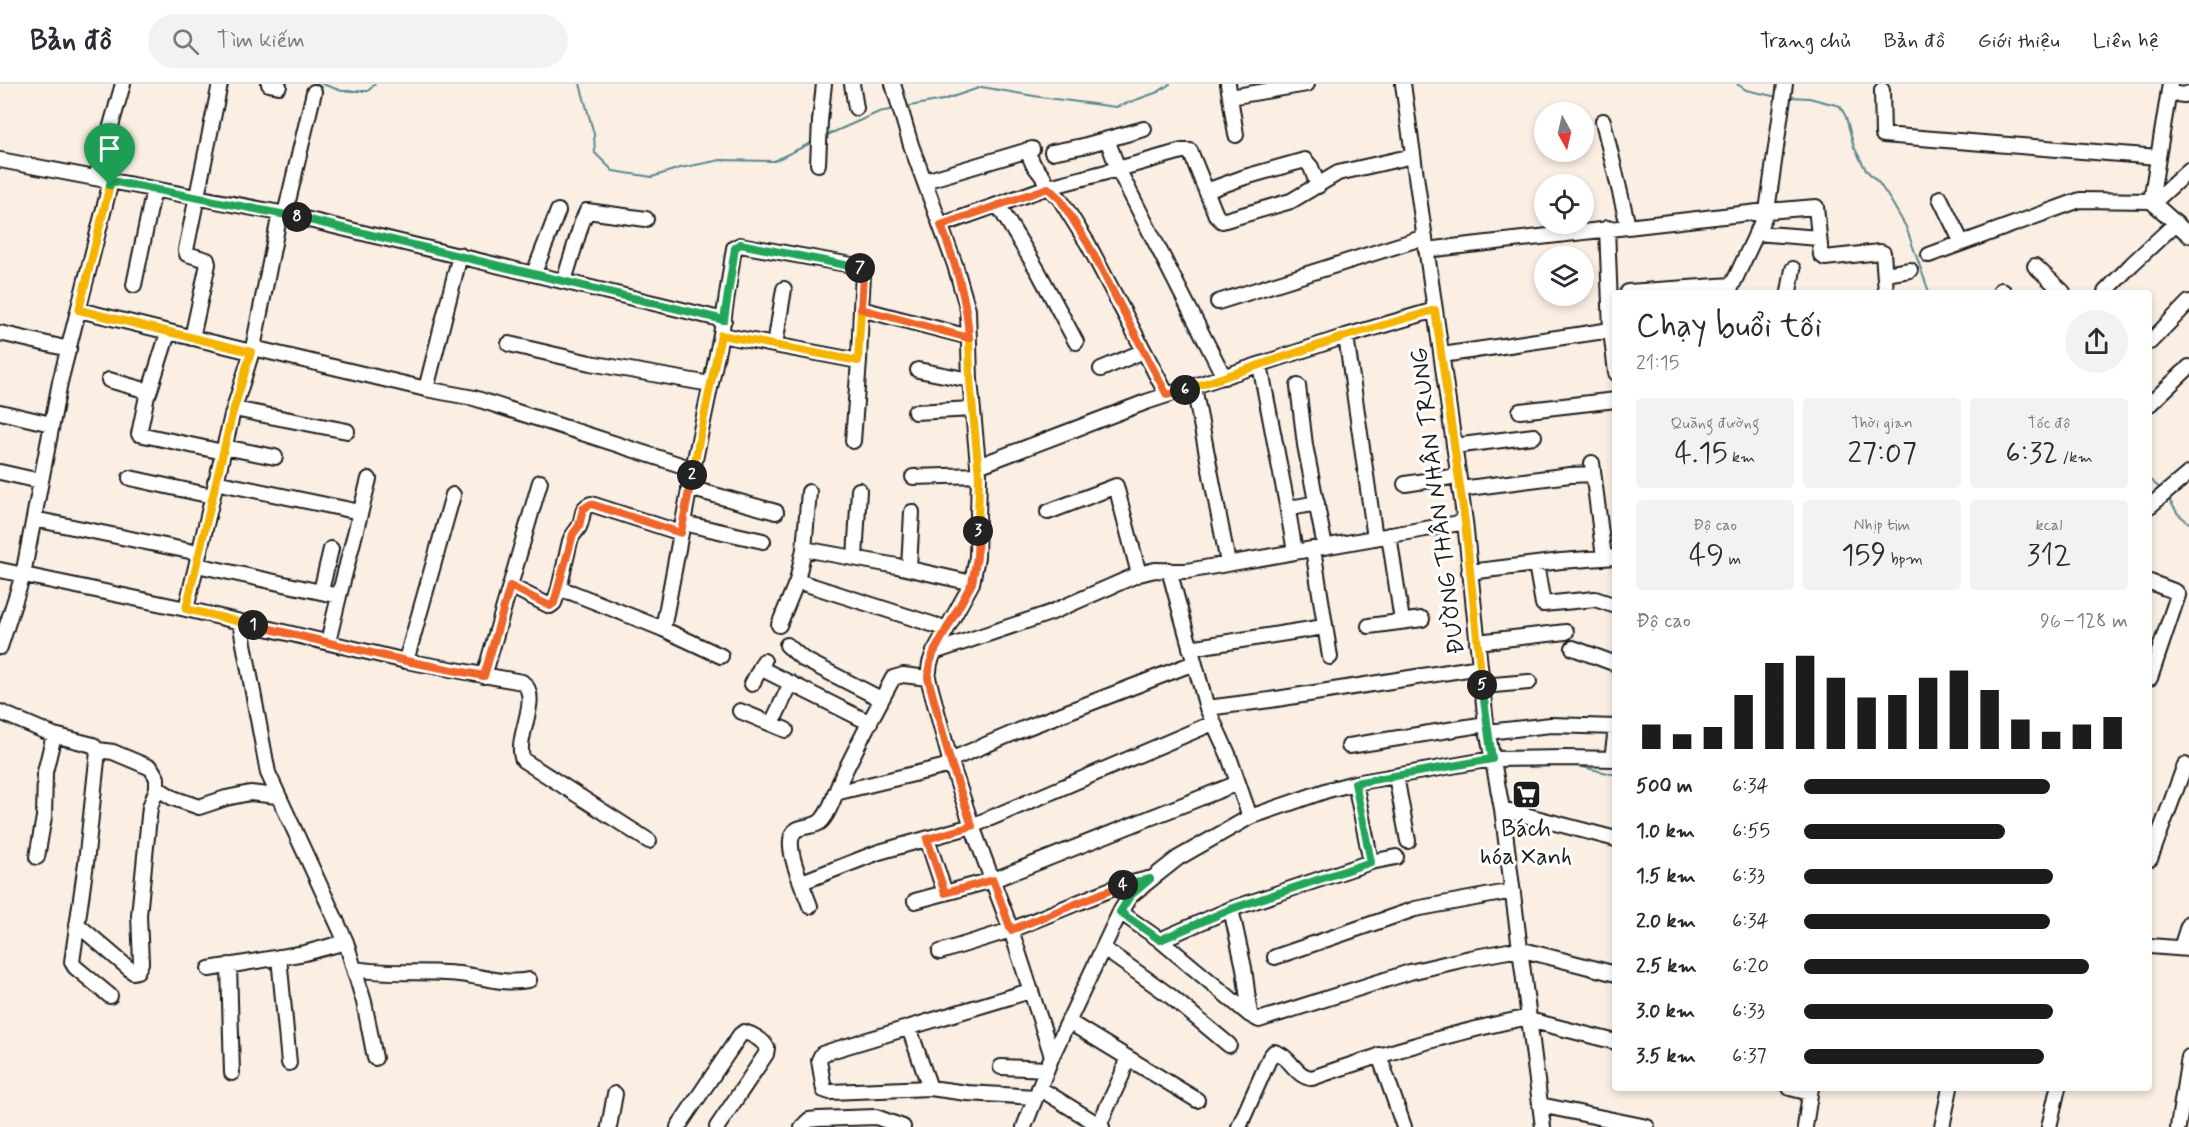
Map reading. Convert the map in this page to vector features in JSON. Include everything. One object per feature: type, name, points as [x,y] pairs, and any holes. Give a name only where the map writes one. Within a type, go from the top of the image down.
[{"type":"street","points":[[96,178],[123,84]]},
{"type":"street","points":[[192,338],[208,267],[207,260],[186,253],[220,84]]},
{"type":"street","points":[[818,164],[824,84]]},
{"type":"street","points":[[852,84],[856,108]]},
{"type":"street","points":[[893,84],[902,117],[941,225],[968,310],[970,380],[979,471],[977,557],[972,583],[934,652],[928,678],[951,763],[1011,930],[1050,1063]]},
{"type":"street","points":[[1236,135],[1229,90],[1307,84]]},
{"type":"street","name":"ĐƯỜNG THÂN NHÂN TRUNG","points":[[1403,84],[1465,522],[1487,728],[1502,809],[1543,1127]]},
{"type":"street","points":[[1697,290],[1731,289],[1767,211],[1785,84]]},
{"type":"street","points":[[2152,202],[2169,89],[2184,95],[2189,93]]},
{"type":"street","points":[[1882,90],[1883,135],[2158,157]]},
{"type":"street","points":[[186,609],[223,449],[252,350],[283,213],[314,92]]},
{"type":"street","points":[[1603,122],[1628,226]]},
{"type":"street","points":[[1052,152],[1144,129]]},
{"type":"street","points":[[1107,139],[1119,169],[1224,377]]},
{"type":"street","points":[[924,181],[1030,150],[1033,164],[1048,188],[1060,199],[1088,244],[1167,395]]},
{"type":"street","points":[[941,225],[1048,188],[1187,150],[1191,153],[1216,215],[1222,221],[1291,201],[1338,173],[1413,156]]},
{"type":"street","points":[[0,160],[283,213],[724,320]]},
{"type":"street","points":[[1206,191],[1305,160],[1311,167],[1318,186]]},
{"type":"street","points":[[2152,202],[2189,170]]},
{"type":"street","points":[[0,648],[23,575],[51,424],[111,181]]},
{"type":"street","points":[[134,285],[154,189]]},
{"type":"street","points":[[1940,198],[1962,243]]},
{"type":"street","points":[[1929,255],[2080,200],[2152,202],[2189,236]]},
{"type":"street","points":[[999,205],[1076,342]]},
{"type":"street","points":[[1218,302],[1425,243],[1816,207],[1821,255],[1825,258],[1883,253],[1886,290]]},
{"type":"street","points":[[534,273],[558,211]]},
{"type":"street","points":[[564,281],[587,211],[646,219]]},
{"type":"street","points":[[2107,290],[2175,224]]},
{"type":"street","points":[[1607,228],[1612,294],[1612,339]]},
{"type":"street","points":[[1756,233],[1819,238]]},
{"type":"street","points":[[663,629],[689,488],[724,320],[735,248],[740,244],[857,266],[862,269],[852,441]]},
{"type":"street","points":[[426,389],[460,255]]},
{"type":"street","points":[[2035,266],[2061,290]]},
{"type":"street","points":[[1789,290],[1793,269]]},
{"type":"street","points":[[1885,274],[1910,270]]},
{"type":"street","points":[[775,345],[784,289]]},
{"type":"street","points":[[2152,340],[2189,302]]},
{"type":"street","points":[[861,309],[969,338]]},
{"type":"street","points":[[79,310],[168,333],[474,399],[693,469]]},
{"type":"street","points":[[913,477],[979,471],[1167,395],[1346,336],[1435,310]]},
{"type":"street","points":[[1442,355],[1611,330]]},
{"type":"street","points":[[0,333],[69,349]]},
{"type":"street","points":[[168,333],[139,434],[275,457]]},
{"type":"street","points":[[721,335],[858,361]]},
{"type":"street","points":[[1346,336],[1374,538]]},
{"type":"street","points":[[509,344],[590,363],[710,384]]},
{"type":"street","points":[[1101,369],[1144,351]]},
{"type":"street","points":[[1260,364],[1295,552]]},
{"type":"street","points":[[2152,402],[2189,367]]},
{"type":"street","points":[[918,370],[970,380]]},
{"type":"street","points":[[110,380],[147,390],[149,393]]},
{"type":"street","points":[[1298,386],[1305,445],[1317,503],[1324,627],[1330,657]]},
{"type":"street","points":[[1194,387],[1228,563]]},
{"type":"street","points":[[1520,411],[1612,400]]},
{"type":"street","points":[[234,409],[347,431]]},
{"type":"street","points":[[915,412],[973,409]]},
{"type":"street","points":[[0,412],[51,424]]},
{"type":"street","points":[[1454,446],[1534,436]]},
{"type":"street","points":[[1405,484],[1459,483],[1570,475],[1592,469],[1610,557],[1469,572]]},
{"type":"street","points":[[0,472],[40,481]]},
{"type":"street","points":[[2152,504],[2189,473]]},
{"type":"street","points":[[130,478],[360,512]]},
{"type":"street","points":[[328,642],[369,479]]},
{"type":"street","points":[[484,676],[540,482]]},
{"type":"street","points":[[1048,512],[1116,486],[1139,574]]},
{"type":"street","points":[[689,488],[776,512]]},
{"type":"street","points":[[855,558],[859,490]]},
{"type":"street","points":[[779,625],[797,581],[804,549],[809,492]]},
{"type":"street","points":[[406,661],[453,495]]},
{"type":"street","points":[[1287,505],[1296,507],[1317,503]]},
{"type":"street","points":[[510,586],[550,606],[554,603],[570,541],[579,526],[583,509],[591,504],[682,528],[763,541]]},
{"type":"street","points":[[909,568],[912,512]]},
{"type":"street","points":[[34,519],[339,596]]},
{"type":"street","points":[[934,652],[1050,613],[1139,574],[1169,570],[1187,571],[1465,522]]},
{"type":"street","points":[[1389,536],[1402,621]]},
{"type":"street","points":[[321,591],[331,549]]},
{"type":"street","points":[[804,549],[909,568],[972,583]]},
{"type":"street","points":[[1536,564],[1543,604],[1595,599],[1612,605]]},
{"type":"street","points":[[0,570],[186,609],[406,661],[522,682],[528,689],[530,699],[520,754],[523,760],[648,841]]},
{"type":"street","points":[[1169,570],[1207,708],[1228,754],[1250,816]]},
{"type":"street","points":[[797,581],[947,629]]},
{"type":"street","points":[[2152,583],[2176,592],[2178,596],[2152,666]]},
{"type":"street","points":[[559,589],[663,629],[721,656]]},
{"type":"street","points":[[1369,626],[1422,618]]},
{"type":"street","points":[[240,622],[268,773],[346,942],[355,969],[375,1059]]},
{"type":"street","points":[[1190,648],[1324,627]]},
{"type":"street","points":[[1477,642],[1566,632]]},
{"type":"street","points":[[787,645],[803,659],[881,699]]},
{"type":"street","points":[[1573,648],[1612,663]]},
{"type":"street","points":[[835,793],[951,763],[1023,729],[1194,663]]},
{"type":"street","points":[[752,684],[762,664],[790,683],[870,723]]},
{"type":"street","points":[[1207,708],[1480,667]]},
{"type":"street","points":[[810,906],[795,862],[792,836],[800,827],[822,822],[893,678],[898,676],[928,678]]},
{"type":"street","points":[[1482,686],[1529,682]]},
{"type":"street","points":[[772,723],[790,683]]},
{"type":"street","points":[[740,711],[786,730]]},
{"type":"street","points":[[0,712],[54,735],[93,745],[98,750],[113,752],[151,768],[157,778],[157,788],[150,807],[139,915],[141,963],[137,970],[133,972],[77,924]]},
{"type":"street","points":[[802,882],[879,852],[972,826],[1214,723]]},
{"type":"street","points":[[1349,746],[1487,728],[1551,725],[1612,728]]},
{"type":"street","points":[[37,857],[44,817],[45,772],[54,735]]},
{"type":"street","points":[[98,750],[73,964],[110,996]]},
{"type":"street","points":[[1040,1127],[1026,1123],[1050,1063],[1120,912],[1130,896],[1178,858],[1250,816],[1355,783],[1492,759],[1612,759]]},
{"type":"street","points":[[2152,854],[2185,765]]},
{"type":"street","points":[[1396,776],[1408,841]]},
{"type":"street","points":[[915,901],[993,880],[1238,783]]},
{"type":"street","points":[[1355,783],[1371,862]]},
{"type":"street","points":[[157,788],[173,798],[199,807],[250,793],[277,796]]},
{"type":"street","points":[[1502,809],[1612,838]]},
{"type":"street","points":[[927,839],[945,893]]},
{"type":"street","points":[[1160,940],[1231,909],[1371,862],[1396,857]]},
{"type":"street","points":[[940,952],[1011,930],[1116,887],[1150,879]]},
{"type":"street","points":[[1275,957],[1415,909],[1513,891]]},
{"type":"street","points":[[1231,909],[1244,968],[1250,1016]]},
{"type":"street","points":[[1120,912],[1160,940],[1256,1020],[1410,972],[1519,949],[1612,973]]},
{"type":"street","points":[[2152,946],[2185,948],[2189,923]]},
{"type":"street","points":[[209,969],[346,942]]},
{"type":"street","points":[[1103,948],[1168,995],[1229,1045]]},
{"type":"street","points":[[279,957],[290,1064]]},
{"type":"street","points":[[229,965],[232,1073]]},
{"type":"street","points":[[355,969],[390,973],[458,974],[503,982],[529,980]]},
{"type":"street","points":[[1030,991],[822,1054],[819,1060],[824,1090],[830,1092],[930,1088],[967,1093],[1038,1093],[1101,1126],[1127,1058]]},
{"type":"street","points":[[1239,1127],[1270,1057],[1275,1052],[1282,1054],[1304,1076],[1312,1078],[1379,1054],[1454,1033],[1529,1019],[1612,1041]]},
{"type":"street","points":[[1069,1022],[1197,1100]]},
{"type":"street","points":[[909,1028],[930,1088]]},
{"type":"street","points":[[678,1127],[740,1035],[744,1032],[748,1033],[765,1044],[766,1054],[717,1127]]},
{"type":"street","points":[[1379,1054],[1404,1127]]},
{"type":"street","points":[[2178,1127],[2189,1057]]},
{"type":"street","points":[[1001,1067],[1050,1063]]},
{"type":"street","points":[[1805,1127],[1810,1091]]},
{"type":"street","points":[[1942,1127],[1949,1091]]},
{"type":"street","points":[[2049,1127],[2057,1091]]},
{"type":"street","points":[[609,1127],[615,1094]]},
{"type":"street","points":[[1540,1105],[1647,1127]]},
{"type":"street","points":[[802,1127],[809,1120],[837,1123],[876,1117],[903,1127]]},
{"type":"waterway","points":[[322,84],[342,91],[368,91],[375,84]]},
{"type":"waterway","points":[[580,84],[594,134],[595,153],[613,171],[652,177],[680,168],[721,160],[774,161],[815,141]]},
{"type":"waterway","points":[[904,107],[943,100],[982,87],[1116,107],[1158,92],[1170,84]]},
{"type":"waterway","points":[[1737,84],[1746,90],[1777,97]]},
{"type":"waterway","points":[[1789,97],[1809,98],[1840,106],[1846,117],[1854,147],[1866,170],[1879,183],[1906,227],[1928,290]]},
{"type":"waterway","points":[[825,136],[879,112],[895,109]]},
{"type":"waterway","points":[[2152,482],[2161,489]]},
{"type":"waterway","points":[[2168,498],[2178,514],[2189,523]]},
{"type":"waterway","points":[[1574,765],[1612,774]]},
{"type":"place","name":"Bách hóa Xanh","points":[[1526,795]]},
{"type":"route","points":[[110,185],[79,310],[251,352],[232,415],[186,609],[406,661],[484,676],[510,586],[550,606],[554,603],[558,595],[570,541],[579,526],[583,509],[587,505],[591,504],[681,533],[721,335],[858,361],[861,309],[969,338],[970,380],[979,475],[977,557],[972,583],[934,652],[928,678],[950,760],[972,826],[927,839],[945,893],[993,880],[1011,930],[1116,887],[1150,879],[1130,896],[1120,912],[1160,940],[1231,909],[1371,862],[1355,783],[1492,759],[1486,724],[1465,522],[1435,310],[1346,336],[1167,395],[1088,244],[1060,199],[1048,188],[941,225],[968,310],[969,338],[910,322],[861,309],[863,275],[862,269],[857,266],[740,244],[735,248],[724,320],[280,213],[111,181],[110,185]]}]
